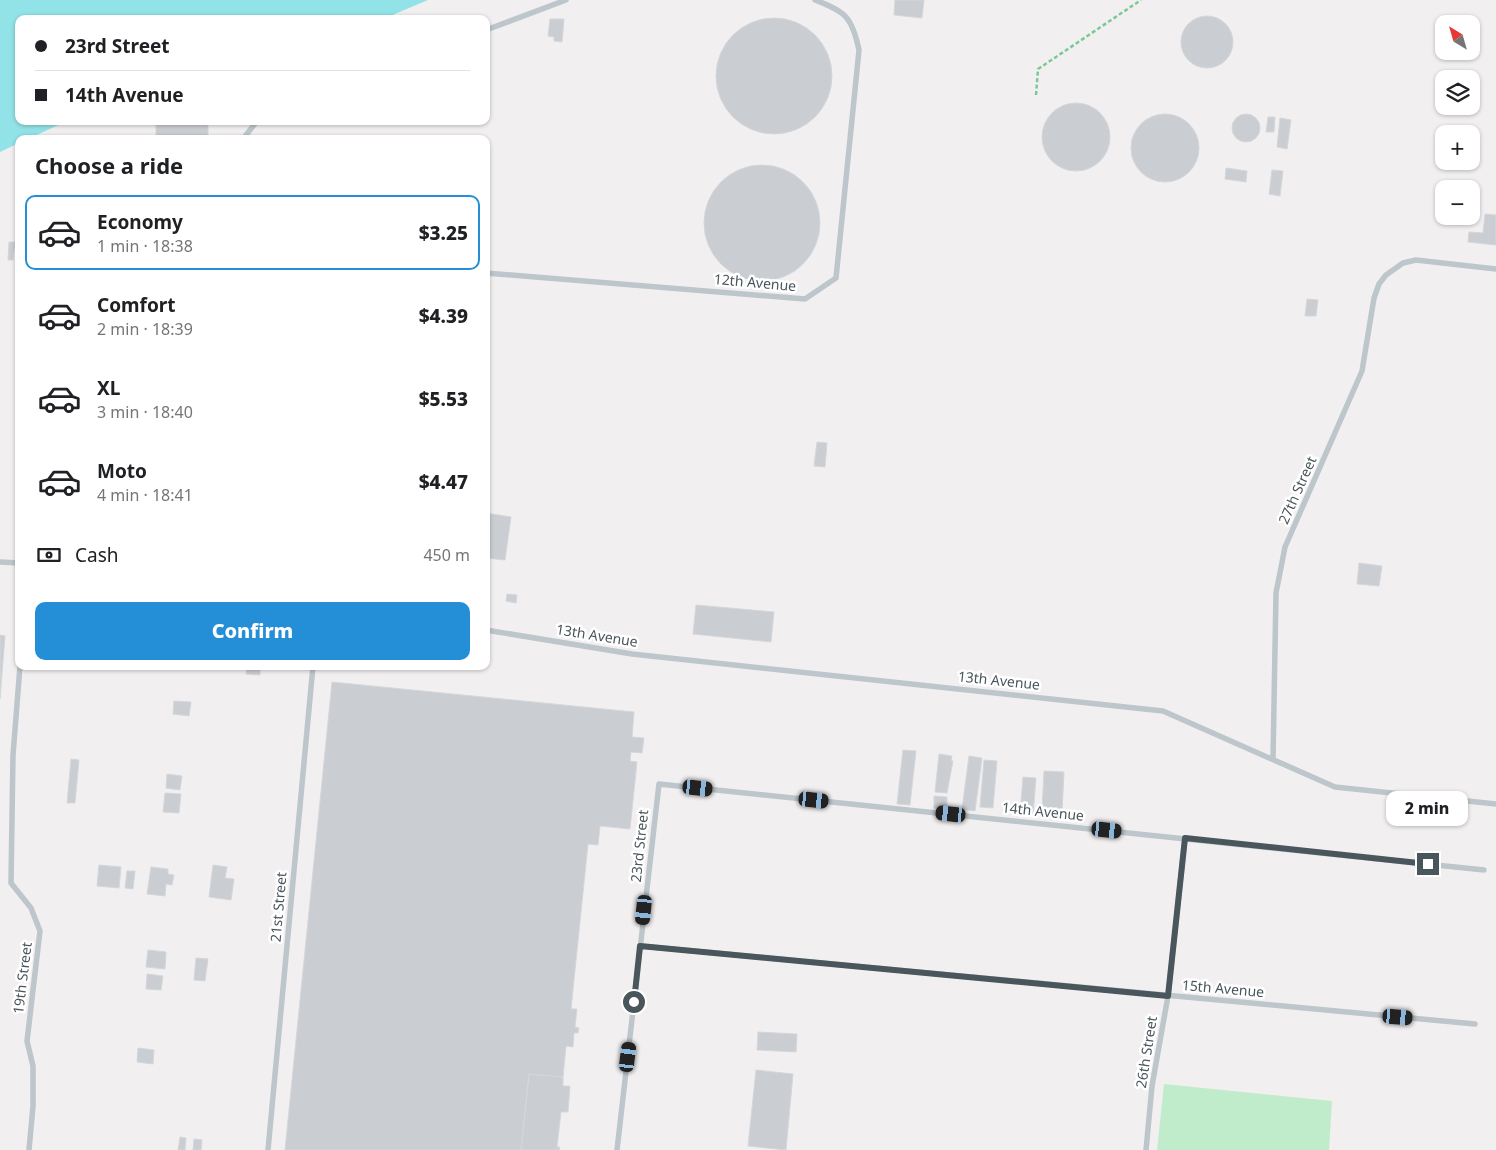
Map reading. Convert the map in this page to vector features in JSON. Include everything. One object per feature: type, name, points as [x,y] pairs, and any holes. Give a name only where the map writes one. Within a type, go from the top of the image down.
[{"type":"lane","points":[[490,28],[566,0]]},
{"type":"lane","name":"12th Avenue","points":[[490,273],[805,299],[836,278],[859,50],[854,26],[836,8],[815,0]]},
{"type":"lane","points":[[245,135],[254,125]]},
{"type":"lane","name":"27th Street","points":[[1273,759],[1276,593],[1285,547],[1362,371],[1374,298],[1379,284],[1386,275],[1403,263],[1416,260],[1496,269]]},
{"type":"lane","points":[[0,562],[15,563]]},
{"type":"lane","name":"13th Avenue","points":[[490,631],[632,654],[1163,711],[1335,786],[1496,804]]},
{"type":"lane","name":"19th Street","points":[[20,670],[14,755],[12,883],[31,908],[40,931],[27,1041],[33,1066],[33,1106],[28,1150]]},
{"type":"lane","name":"21st Street","points":[[268,1150],[313,670]]},
{"type":"lane","name":"14th Avenue","points":[[659,784],[1484,870]]},
{"type":"lane","name":"23rd Street","points":[[617,1150],[659,784]]},
{"type":"lane","name":"26th Street","points":[[1146,1150],[1152,1086],[1168,996],[1185,838]]},
{"type":"lane","name":"15th Avenue","points":[[640,946],[1475,1024]]},
{"type":"path","points":[[1036,95],[1038,69],[1141,0]]},
{"type":"green space","points":[[1164,1084],[1332,1101],[1329,1150],[1157,1150]]},
{"type":"water","points":[[0,0],[428,0],[392,15],[15,15],[15,125],[58,125],[37,135],[15,135],[15,145],[0,152]]},
{"type":"building","points":[[895,0],[924,0],[922,18],[894,15]]},
{"type":"building","points":[[1207,16],[1217,18],[1225,24],[1231,32],[1233,42],[1231,52],[1225,60],[1217,66],[1207,68],[1197,66],[1189,60],[1183,52],[1181,42],[1183,32],[1189,24],[1197,18]]},
{"type":"building","points":[[774,18],[796,22],[815,35],[828,54],[832,76],[828,98],[815,117],[796,130],[774,134],[752,130],[733,117],[720,98],[716,76],[720,54],[733,35],[752,22]]},
{"type":"building","points":[[550,19],[564,19],[562,42],[554,41],[554,37],[548,36]]},
{"type":"building","points":[[1076,103],[1089,106],[1100,113],[1107,124],[1110,137],[1107,150],[1100,161],[1089,168],[1076,171],[1063,168],[1052,161],[1045,150],[1042,137],[1045,124],[1052,113],[1063,106]]},
{"type":"building","points":[[1165,114],[1178,117],[1189,124],[1196,135],[1199,148],[1196,161],[1189,172],[1178,179],[1165,182],[1152,179],[1141,172],[1134,161],[1131,148],[1134,135],[1141,124],[1152,117]]},
{"type":"building","points":[[1246,114],[1256,118],[1260,128],[1256,138],[1246,142],[1236,138],[1232,128],[1236,118]]},
{"type":"building","points":[[1268,117],[1275,117],[1274,132],[1266,132]]},
{"type":"building","points":[[1280,118],[1291,120],[1287,149],[1277,147]]},
{"type":"building","points":[[156,125],[208,125],[208,135],[156,135]]},
{"type":"building","points":[[762,165],[784,169],[803,182],[816,201],[820,223],[816,245],[803,264],[784,277],[762,281],[740,277],[721,264],[708,245],[704,223],[708,201],[721,182],[740,169]]},
{"type":"building","points":[[1226,168],[1247,171],[1246,182],[1225,179]]},
{"type":"building","points":[[1272,170],[1283,171],[1280,196],[1269,194]]},
{"type":"building","points":[[1485,214],[1496,215],[1496,245],[1468,242],[1469,232],[1483,233]]},
{"type":"building","points":[[9,242],[15,242],[13,260],[8,260]]},
{"type":"building","points":[[1307,299],[1318,300],[1316,316],[1305,316]]},
{"type":"building","points":[[817,442],[827,443],[825,467],[814,466]]},
{"type":"building","points":[[490,514],[511,517],[505,560],[490,558]]},
{"type":"building","points":[[1359,563],[1382,566],[1379,586],[1357,584]]},
{"type":"building","points":[[507,594],[517,595],[516,603],[506,601]]},
{"type":"building","points":[[696,605],[774,612],[771,642],[693,634]]},
{"type":"building","points":[[0,635],[5,636],[0,699]]},
{"type":"building","points":[[246,670],[260,670],[260,675],[246,674]]},
{"type":"building","points":[[332,682],[634,712],[632,737],[644,738],[642,753],[631,752],[630,761],[637,762],[630,829],[600,826],[598,845],[588,844],[571,1009],[577,1009],[575,1027],[579,1028],[578,1033],[574,1033],[573,1047],[566,1046],[563,1077],[529,1074],[521,1150],[285,1150]]},
{"type":"building","points":[[174,701],[191,702],[189,716],[173,714]]},
{"type":"building","points":[[903,750],[916,751],[910,805],[897,804]]},
{"type":"building","points":[[939,754],[952,756],[951,761],[953,761],[947,793],[935,792]]},
{"type":"building","points":[[969,756],[982,758],[975,811],[962,809]]},
{"type":"building","points":[[71,759],[79,760],[75,803],[67,803]]},
{"type":"building","points":[[984,760],[997,761],[993,808],[980,807]]},
{"type":"building","points":[[1044,771],[1064,772],[1062,812],[1042,811]]},
{"type":"building","points":[[167,774],[182,776],[180,790],[166,788]]},
{"type":"building","points":[[1023,777],[1036,778],[1033,815],[1020,814]]},
{"type":"building","points":[[165,793],[181,794],[179,813],[163,812]]},
{"type":"building","points":[[934,796],[947,797],[947,809],[934,808]]},
{"type":"building","points":[[99,865],[121,867],[119,888],[97,886]]},
{"type":"building","points":[[213,865],[227,867],[225,878],[234,879],[231,900],[209,897]]},
{"type":"building","points":[[151,867],[168,869],[168,874],[174,875],[172,885],[166,884],[165,896],[147,894]]},
{"type":"building","points":[[127,871],[135,871],[133,889],[125,888]]},
{"type":"building","points":[[148,950],[166,952],[165,969],[146,967]]},
{"type":"building","points":[[196,958],[208,959],[205,981],[194,980]]},
{"type":"building","points":[[147,974],[163,976],[161,990],[146,989]]},
{"type":"building","points":[[758,1032],[797,1034],[796,1052],[757,1050]]},
{"type":"building","points":[[138,1048],[154,1050],[153,1064],[137,1062]]},
{"type":"building","points":[[756,1070],[793,1074],[786,1150],[748,1146]]},
{"type":"building","points":[[529,1074],[563,1077],[563,1086],[570,1086],[568,1112],[561,1112],[557,1147],[560,1147],[559,1150],[521,1150]]},
{"type":"building","points":[[180,1137],[186,1138],[185,1150],[178,1150]]},
{"type":"building","points":[[194,1139],[202,1140],[201,1150],[193,1150]]},
{"type":"route","points":[[634,1002],[640,946],[1168,996],[1185,838],[1428,864]]}]
